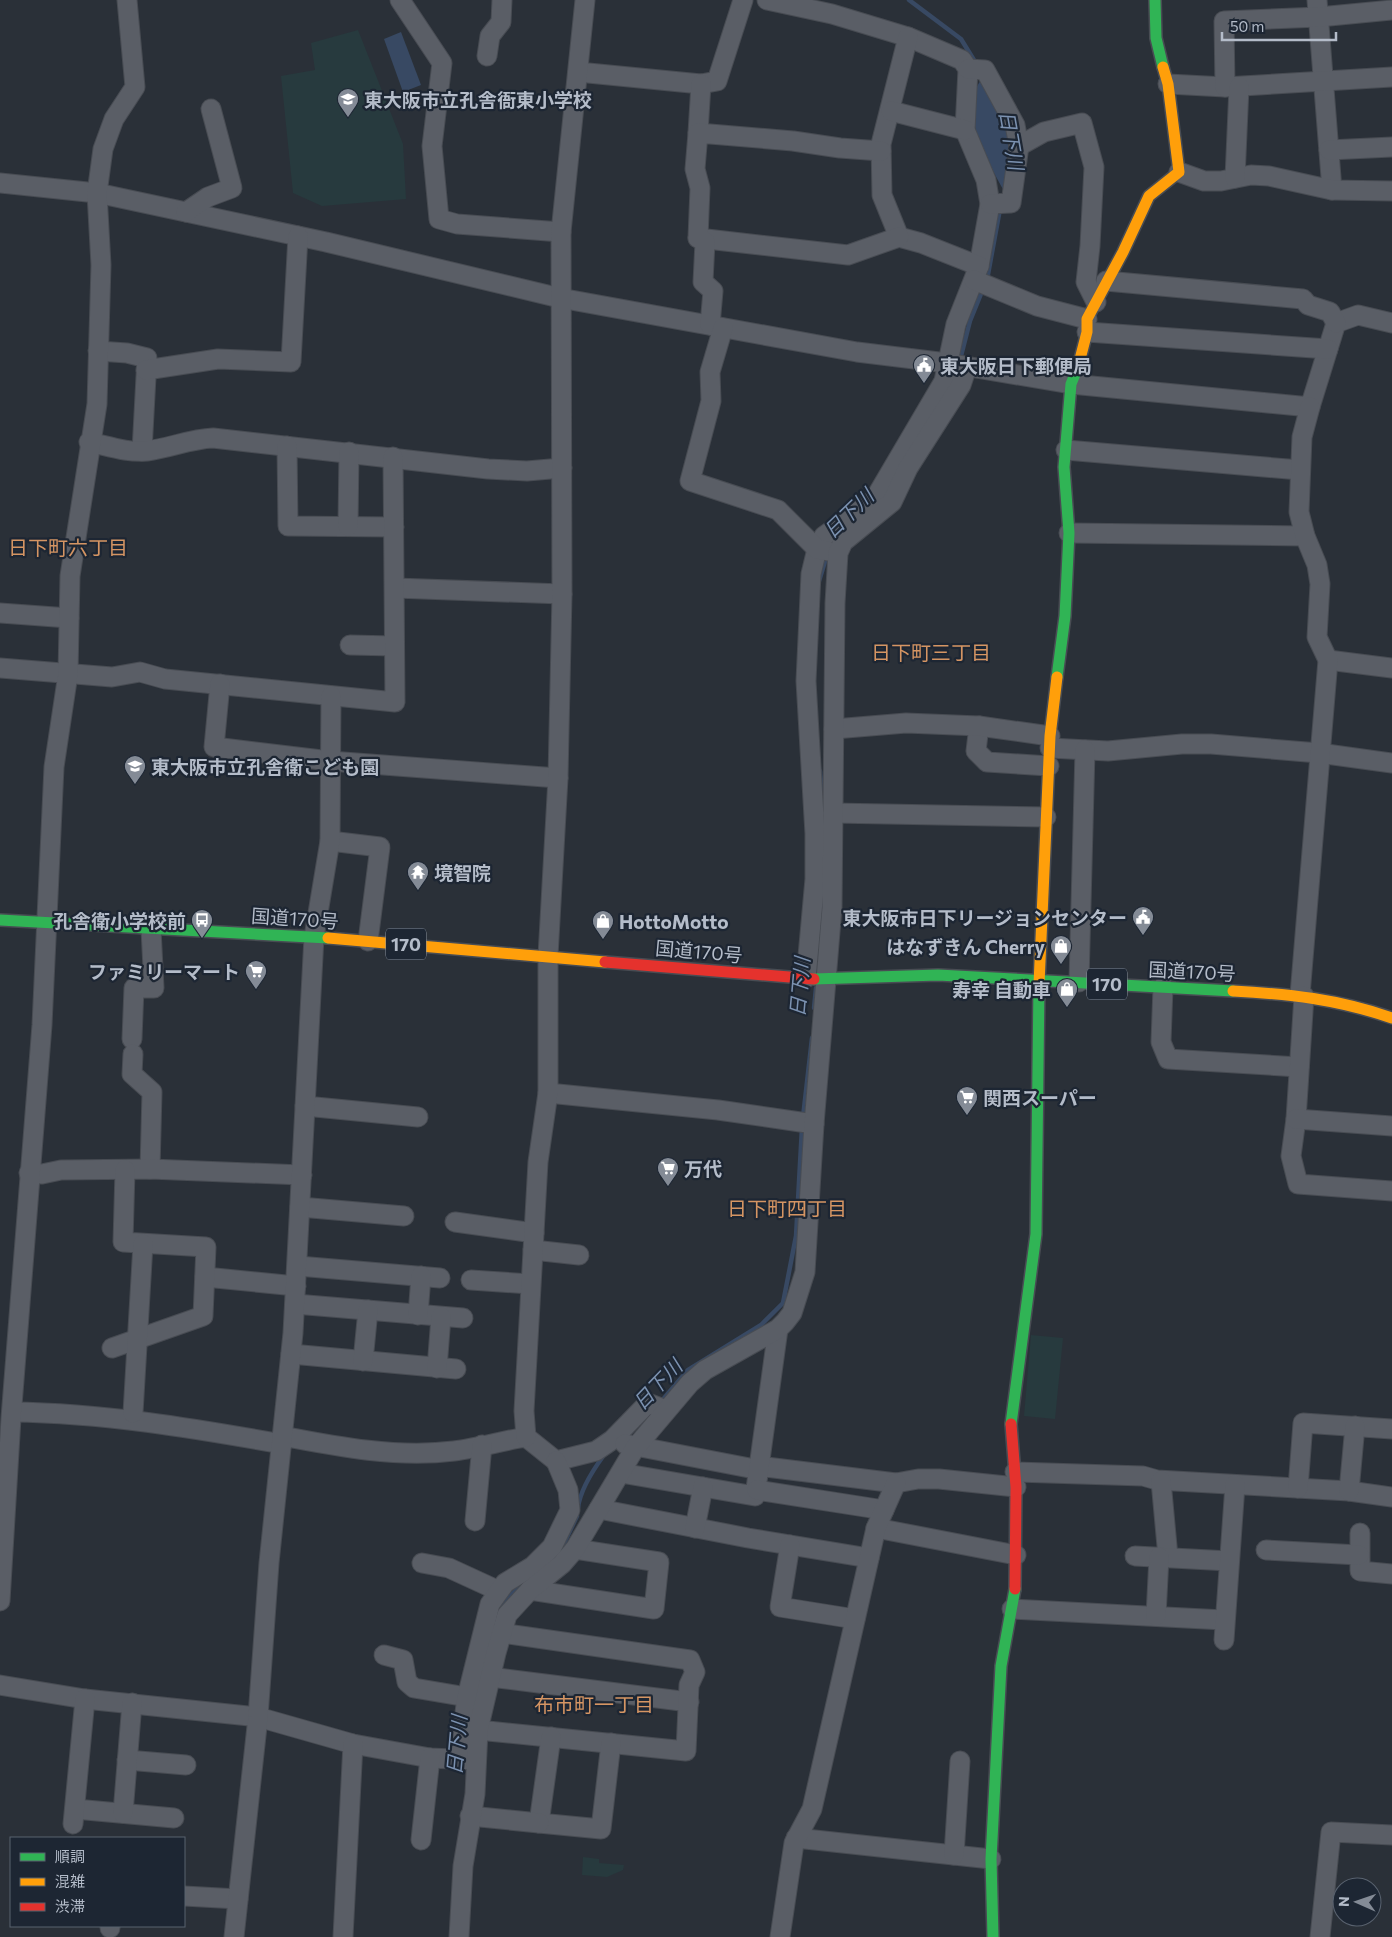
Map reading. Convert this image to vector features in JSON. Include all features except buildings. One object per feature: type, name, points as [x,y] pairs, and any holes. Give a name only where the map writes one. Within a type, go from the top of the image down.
[{"type":"main road","points":[[993,1937],[991,1859],[1001,1666],[1015,1593],[1016,1480],[1011,1416],[1036,1234],[1039,980],[1049,750],[1065,616],[1069,533],[1064,467],[1071,384],[1079,366],[1087,326],[1096,302],[1123,252],[1149,196],[1179,172],[1168,84],[1156,38],[1155,0]]},
{"type":"main road","name":"国道170号","points":[[0,920],[314,937],[815,979],[938,975],[1302,995],[1369,1010],[1392,1018]]},
{"type":"street","points":[[0,1601],[8,1416],[42,1025],[54,767],[68,674],[70,576],[97,404],[101,265],[97,193],[104,149],[114,119],[135,87],[127,0]]},
{"type":"street","points":[[400,0],[442,63],[432,146],[439,219],[457,224],[561,232]]},
{"type":"street","points":[[488,56],[490,36],[501,22],[502,0]]},
{"type":"street","points":[[459,1937],[463,1866],[475,1794],[467,1759],[467,1697],[490,1604],[505,1583],[533,1566],[552,1547],[570,1510],[568,1490],[556,1461],[526,1436],[524,1411],[538,1162],[548,1093],[548,956],[558,778],[562,594],[561,232],[585,0]]},
{"type":"street","points":[[578,72],[701,84],[717,81],[743,0]]},
{"type":"street","points":[[767,0],[834,7],[962,60],[975,70],[985,70],[1015,125],[1019,146],[1011,202],[998,203]]},
{"type":"street","points":[[1318,9],[1332,190]]},
{"type":"street","points":[[1235,178],[1232,87],[1224,21],[1318,9],[1392,10]]},
{"type":"street","points":[[899,237],[882,195],[881,144],[891,111],[908,37]]},
{"type":"street","points":[[467,1759],[478,1730],[501,1632],[507,1615],[530,1590],[562,1564],[575,1549],[620,1473],[621,1443],[648,1403],[660,1408],[705,1370],[778,1329],[792,1313],[804,1272],[807,1122],[815,979],[815,834],[835,603],[829,551],[824,536],[874,500],[944,381],[957,365],[956,324],[981,279],[998,203],[965,130],[975,70]]},
{"type":"street","points":[[1168,84],[1232,87],[1323,83],[1392,77]]},
{"type":"street","points":[[698,238],[700,188],[695,169],[701,84]]},
{"type":"street","points":[[186,212],[208,198],[232,188],[211,109]]},
{"type":"street","points":[[891,111],[965,130]]},
{"type":"street","points":[[1019,146],[1044,132],[1082,123],[1094,167],[1086,282],[1096,302]]},
{"type":"street","points":[[698,133],[793,140],[840,148],[881,151]]},
{"type":"street","points":[[1329,150],[1392,147]]},
{"type":"street","points":[[1179,172],[1204,181],[1269,176],[1332,190],[1392,191]]},
{"type":"street","points":[[0,183],[97,193],[298,236],[560,298],[857,352],[957,365],[1071,384],[1310,406]]},
{"type":"street","points":[[146,370],[218,359],[292,362],[298,236]]},
{"type":"street","points":[[698,238],[848,255],[899,237],[920,243],[981,279],[1037,306],[1087,326],[1328,349]]},
{"type":"street","points":[[698,238],[705,242],[703,282],[713,291],[717,326],[710,372],[712,401],[690,481],[778,510],[829,551]]},
{"type":"street","points":[[1106,281],[1303,299],[1308,305],[1330,312],[1336,322],[1302,437],[1300,470],[1299,512],[1320,584],[1317,637],[1328,660],[1319,753],[1302,995],[1296,1119],[1291,1156],[1298,1184],[1392,1192]]},
{"type":"street","points":[[1336,322],[1358,315],[1392,322]]},
{"type":"street","points":[[98,351],[127,353],[147,358],[142,451]]},
{"type":"street","points":[[90,442],[132,451],[142,451],[193,439],[213,438],[488,469],[527,470],[562,468]]},
{"type":"street","points":[[286,446],[288,526],[394,527]]},
{"type":"street","points":[[1066,450],[1300,470]]},
{"type":"street","points":[[348,526],[349,452]]},
{"type":"street","points":[[0,668],[112,677],[140,672],[164,678],[395,702],[393,457]]},
{"type":"street","points":[[1069,533],[1305,536]]},
{"type":"street","points":[[815,979],[832,908],[833,813],[806,680],[808,603],[811,574],[829,551]]},
{"type":"street","points":[[395,588],[562,594]]},
{"type":"street","points":[[0,613],[69,618]]},
{"type":"street","points":[[350,644],[394,646]]},
{"type":"street","points":[[1328,660],[1392,668]]},
{"type":"street","points":[[220,684],[214,747],[330,761],[558,778]]},
{"type":"street","points":[[234,1937],[258,1717],[269,1563],[291,1354],[298,1266],[314,937],[330,841],[331,696]]},
{"type":"street","points":[[822,761],[906,723],[979,726],[1049,750]]},
{"type":"street","points":[[979,726],[976,751],[987,762],[1049,750],[1108,751],[1202,744],[1319,753],[1392,763]]},
{"type":"street","points":[[1078,982],[1085,750]]},
{"type":"street","points":[[833,813],[1046,817]]},
{"type":"street","points":[[330,841],[380,847],[368,941]]},
{"type":"street","points":[[150,1169],[152,1092],[132,1074],[134,988],[154,988],[151,929]]},
{"type":"street","points":[[1163,987],[1161,1042],[1168,1058],[1299,1068]]},
{"type":"street","points":[[1369,1010],[1392,1010]]},
{"type":"street","points":[[548,1093],[718,1110],[807,1122]]},
{"type":"street","points":[[305,1106],[418,1117]]},
{"type":"street","points":[[1296,1119],[1392,1126]]},
{"type":"street","points":[[29,1174],[42,1174],[61,1170],[150,1169],[302,1175]]},
{"type":"street","points":[[112,1348],[203,1316],[206,1248],[123,1242],[125,1170]]},
{"type":"street","points":[[300,1207],[404,1216]]},
{"type":"street","points":[[455,1222],[579,1255]]},
{"type":"street","points":[[133,1413],[143,1244]]},
{"type":"street","points":[[298,1266],[431,1277],[418,1315]]},
{"type":"street","points":[[205,1277],[368,1310],[463,1318]]},
{"type":"street","points":[[471,1280],[530,1284]]},
{"type":"street","points":[[363,1361],[368,1310]]},
{"type":"street","points":[[437,1368],[441,1316]]},
{"type":"street","points":[[620,1473],[755,1496],[778,1329]]},
{"type":"street","points":[[291,1354],[456,1369]]},
{"type":"street","points":[[8,1416],[50,1412],[347,1448],[404,1453],[454,1451],[526,1436]]},
{"type":"street","points":[[1298,1488],[1303,1423],[1392,1429]]},
{"type":"street","points":[[1349,1491],[1355,1426]]},
{"type":"street","points":[[556,1461],[621,1443],[760,1470],[766,1467],[896,1483],[918,1479],[1016,1480],[1143,1476],[1161,1481],[1349,1491],[1392,1497]]},
{"type":"street","points":[[476,1521],[482,1445]]},
{"type":"street","points":[[1156,1616],[1164,1557],[1161,1481]]},
{"type":"street","points":[[780,1937],[796,1838],[812,1809],[876,1528],[896,1483]]},
{"type":"street","points":[[1224,1640],[1224,1620],[1236,1485]]},
{"type":"street","points":[[695,1528],[703,1487]]},
{"type":"street","points":[[756,1490],[884,1510]]},
{"type":"street","points":[[599,1509],[695,1528],[869,1558]]},
{"type":"street","points":[[876,1528],[1016,1555]]},
{"type":"street","points":[[1360,1533],[1360,1571],[1392,1574]]},
{"type":"street","points":[[790,1545],[780,1607],[855,1619]]},
{"type":"street","points":[[530,1590],[654,1609],[659,1562],[575,1549]]},
{"type":"street","points":[[1266,1550],[1359,1555]]},
{"type":"street","points":[[1135,1556],[1229,1560]]},
{"type":"street","points":[[422,1563],[449,1568],[499,1591]]},
{"type":"street","points":[[1012,1609],[1224,1620]]},
{"type":"street","points":[[478,1730],[686,1751],[689,1684],[695,1672],[690,1660],[501,1632]]},
{"type":"street","points":[[384,1655],[403,1660],[408,1682],[414,1688],[467,1697]]},
{"type":"street","points":[[490,1677],[688,1702]]},
{"type":"street","points":[[0,1685],[132,1704],[258,1717],[353,1744],[430,1758],[467,1759]]},
{"type":"street","points":[[85,1698],[74,1817],[123,1814],[174,1818]]},
{"type":"street","points":[[123,1814],[132,1704]]},
{"type":"street","points":[[539,1823],[551,1737]]},
{"type":"street","points":[[470,1816],[601,1829],[611,1743]]},
{"type":"street","points":[[343,1937],[353,1744]]},
{"type":"street","points":[[421,1840],[430,1758]]},
{"type":"street","points":[[128,1760],[186,1765]]},
{"type":"street","points":[[954,1855],[960,1761]]},
{"type":"street","points":[[1320,1937],[1331,1832],[1392,1835]]},
{"type":"street","points":[[796,1838],[991,1859]]},
{"type":"street","points":[[185,1896],[238,1900]]},
{"type":"green space","points":[[358,30],[403,144],[406,199],[322,206],[293,193],[281,76],[315,70],[311,43]]},
{"type":"green space","points":[[1031,1335],[1063,1338],[1055,1419],[1024,1416]]},
{"type":"green space","points":[[583,1857],[599,1859],[599,1863],[624,1865],[623,1870],[607,1877],[582,1875]]},
{"type":"water","points":[[401,32],[421,85],[403,92],[384,39]]},
{"type":"water","points":[[981,80],[1009,131],[1008,180],[1003,189],[977,135],[972,106],[975,92]]},
{"type":"waterway","name":"日下川","points":[[909,0],[961,39],[977,65]]},
{"type":"waterway","name":"日下川","points":[[987,280],[1000,209]]},
{"type":"waterway","name":"日下川","points":[[960,360],[970,321],[983,289]]},
{"type":"waterway","name":"日下川","points":[[819,581],[827,555]]},
{"type":"waterway","name":"日下川","points":[[820,771],[822,793]]},
{"type":"waterway","name":"日下川","points":[[817,970],[823,896]]},
{"type":"waterway","name":"日下川","points":[[814,1008],[816,988]]},
{"type":"waterway","name":"日下川","points":[[803,1117],[812,1038]]},
{"type":"waterway","name":"日下川","points":[[660,1403],[688,1370],[761,1325],[783,1303],[796,1236],[802,1127]]},
{"type":"waterway","name":"日下川","points":[[578,1508],[584,1487],[604,1455]]},
{"type":"waterway","name":"日下川","points":[[559,1554],[577,1516]]},
{"type":"waterway","name":"日下川","points":[[500,1610],[506,1599],[525,1583]]},
{"type":"traffic: fast","points":[[1155,0],[1156,38],[1163,67]]},
{"type":"traffic: fast","points":[[1057,677],[1065,616],[1069,533],[1064,467],[1071,384],[1078,367]]},
{"type":"traffic: fast","points":[[0,920],[328,938]]},
{"type":"traffic: fast","points":[[814,979],[938,975],[1233,991]]},
{"type":"traffic: fast","points":[[1011,1424],[1036,1234],[1039,984]]},
{"type":"traffic: fast","points":[[993,1937],[991,1859],[1001,1666],[1015,1589]]},
{"type":"traffic: slow","points":[[1078,367],[1087,332],[1087,319],[1123,252],[1149,196],[1179,172],[1168,84],[1163,67]]},
{"type":"traffic: slow","points":[[1039,984],[1050,736],[1057,677]]},
{"type":"traffic: slow","points":[[328,938],[605,962]]},
{"type":"traffic: slow","points":[[1233,991],[1274,994],[1333,1002],[1392,1018]]},
{"type":"traffic: jam","points":[[605,962],[814,979]]},
{"type":"traffic: jam","points":[[1011,1424],[1016,1487],[1015,1589]]},
{"type":"place","name":"東大阪市立孔舎衙東小学校","points":[[348,118]]},
{"type":"place","name":"東大阪日下郵便局","points":[[924,384]]},
{"type":"place","name":"東大阪市立孔舎衛こども園","points":[[135,785]]},
{"type":"place","name":"境智院","points":[[418,891]]},
{"type":"place","name":"東大阪市日下リージョンセンター","points":[[1143,936]]},
{"type":"place","name":"孔舎衛小学校前","points":[[202,939]]},
{"type":"place","name":"HottoMotto","points":[[603,940]]},
{"type":"place","name":"はなずきん Cherry","points":[[1061,965]]},
{"type":"place","name":"ファミリーマート","points":[[256,990]]},
{"type":"place","name":"寿幸 自動車","points":[[1067,1008]]},
{"type":"place","name":"関西スーパー","points":[[967,1116]]},
{"type":"place","name":"万代","points":[[668,1187]]},
{"type":"district","name":"日下町六丁目","points":[[68,547]]},
{"type":"district","name":"日下町三丁目","points":[[931,652]]},
{"type":"district","name":"日下町四丁目","points":[[787,1208]]},
{"type":"district","name":"布市町一丁目","points":[[594,1704]]}]
